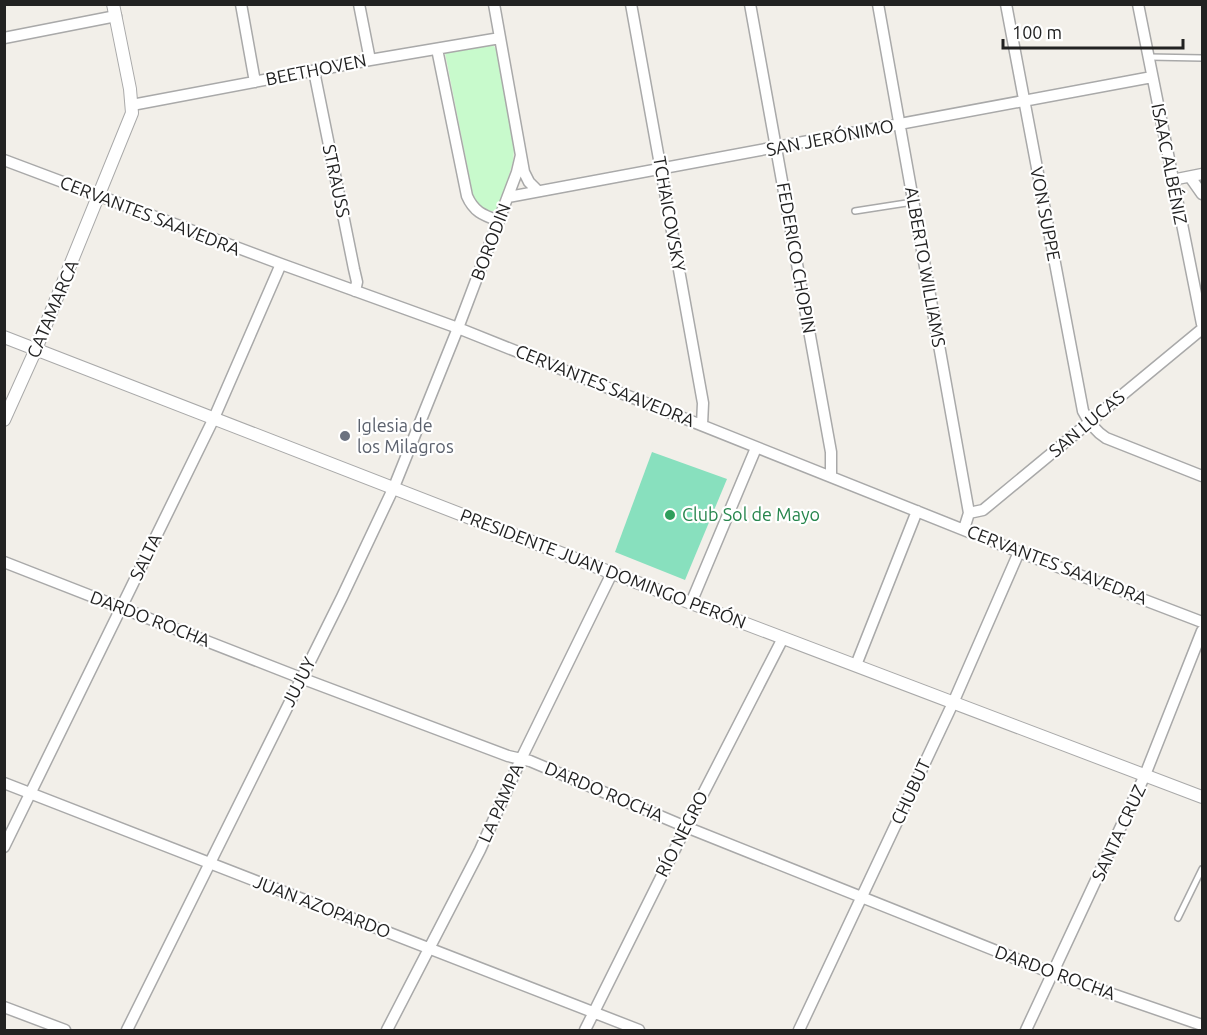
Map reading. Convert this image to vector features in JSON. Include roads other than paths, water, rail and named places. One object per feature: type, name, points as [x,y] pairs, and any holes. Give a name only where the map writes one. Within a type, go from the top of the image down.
[{"type":"street","points":[[241,4],[255,82]]},
{"type":"street","points":[[359,4],[370,60]]},
{"type":"street","points":[[494,4],[524,172],[529,182],[538,191]]},
{"type":"street","name":"TCHAICOVSKY","points":[[631,4],[703,403],[702,425]]},
{"type":"street","name":"FEDERICO CHOPIN","points":[[750,4],[831,453],[831,476]]},
{"type":"street","name":"ALBERTO WILLIAMS","points":[[878,4],[969,513],[964,529]]},
{"type":"street","name":"VON SUPPE","points":[[1006,4],[1083,411],[1089,423]]},
{"type":"street","name":"ISAAC ALBÉNIZ","points":[[1138,4],[1203,324]]},
{"type":"street","points":[[4,38],[115,10],[132,105]]},
{"type":"street","name":"BEETHOVEN","points":[[132,105],[500,38]]},
{"type":"street","points":[[437,49],[467,196],[479,214],[499,221]]},
{"type":"street","name":"STRAUSS","points":[[314,71],[355,276],[355,291]]},
{"type":"street","name":"SAN JERÓNIMO","points":[[508,197],[1152,77]]},
{"type":"street","name":"CATAMARCA","points":[[4,420],[99,197],[132,113],[132,105]]},
{"type":"street","name":"BORODIN","points":[[458,328],[508,197],[521,156]]},
{"type":"street","name":"CERVANTES SAAVEDRA","points":[[4,160],[458,328],[1019,552],[1203,622]]},
{"type":"street","points":[[1172,180],[1203,174]]},
{"type":"street","points":[[1190,177],[1203,194]]},
{"type":"street","name":"SALTA","points":[[4,847],[214,418],[280,264]]},
{"type":"street","name":"JUJUY","points":[[127,1030],[342,597],[394,487],[458,328]]},
{"type":"street","name":"SAN LUCAS","points":[[969,513],[983,510],[1203,329]]},
{"type":"street","name":"PRESIDENTE JUAN DOMINGO PERÓN","points":[[4,337],[612,573],[1203,797]]},
{"type":"street","points":[[1089,423],[1106,438],[1203,476]]},
{"type":"street","points":[[691,603],[756,448]]},
{"type":"street","points":[[856,665],[917,511]]},
{"type":"street","name":"CHUBUT","points":[[799,1030],[953,703],[1019,552]]},
{"type":"street","name":"DARDO ROCHA","points":[[4,562],[301,678],[530,761],[686,827],[1054,974],[1203,1025]]},
{"type":"street","name":"LA PAMPA","points":[[387,1030],[480,850],[520,759],[612,573]]},
{"type":"street","name":"SANTA CRUZ","points":[[1026,1030],[1145,775],[1203,631]]},
{"type":"street","name":"RÍO NEGRO","points":[[585,1030],[783,638]]},
{"type":"street","name":"JUAN AZOPARDO","points":[[4,783],[639,1030]]},
{"type":"street","points":[[4,1007],[65,1030]]},
{"type":"lane","points":[[1149,57],[1203,58]]},
{"type":"lane","points":[[855,211],[913,202]]},
{"type":"lane","points":[[1178,918],[1203,869]]},
{"type":"place","name":"Iglesia de los Milagros","points":[[345,436]]},
{"type":"place","name":"Club Sol de Mayo","points":[[670,515]]}]
